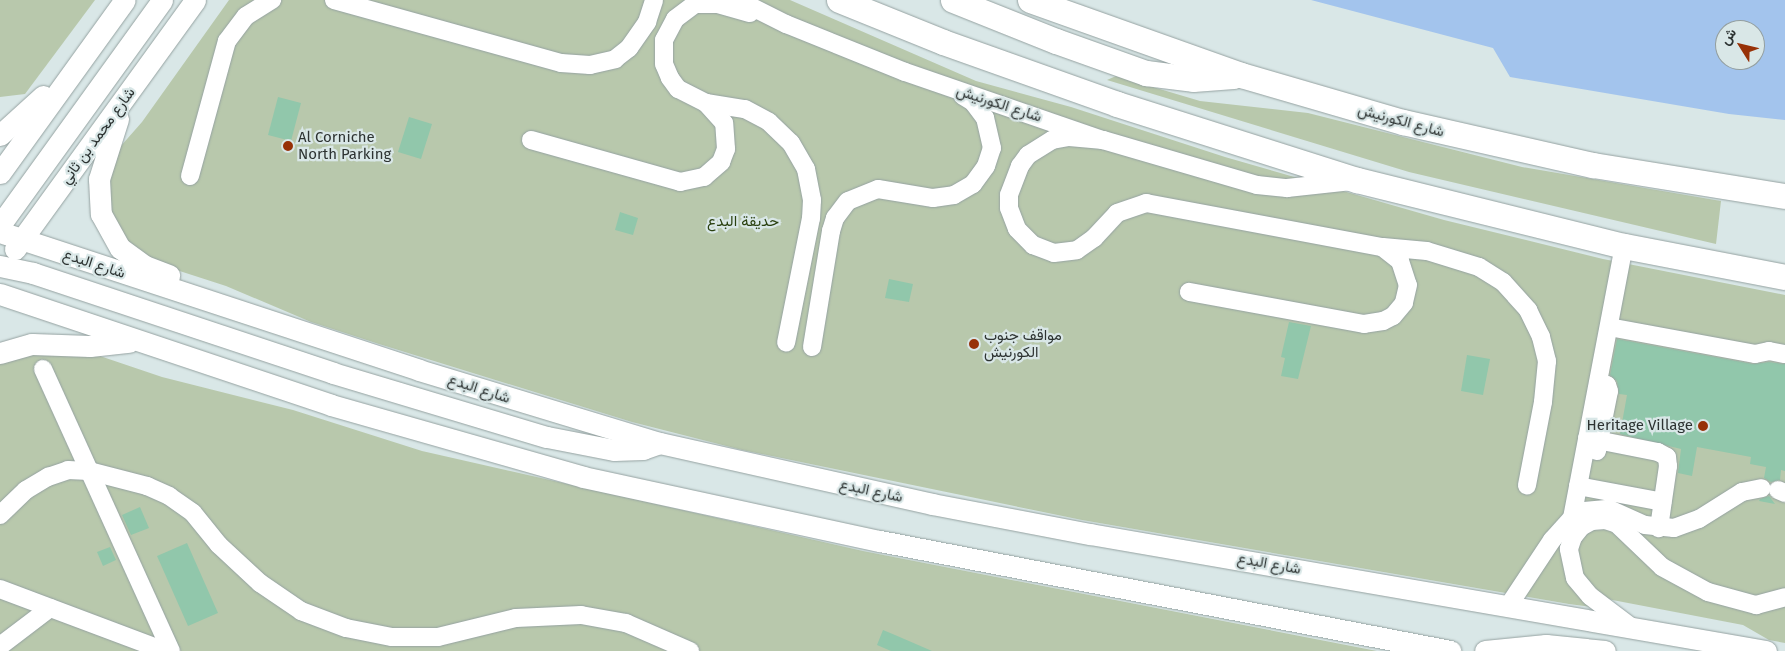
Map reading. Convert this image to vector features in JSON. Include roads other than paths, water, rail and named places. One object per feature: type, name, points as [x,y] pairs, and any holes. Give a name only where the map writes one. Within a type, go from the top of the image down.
[{"type":"highway","name":"شارع الكورنيش","points":[[839,0],[943,42],[1117,104],[1358,180],[1624,246],[1785,277]]},
{"type":"highway","points":[[954,0],[1056,41],[1146,73],[1193,79],[1241,75]]},
{"type":"highway","name":"شارع الكورنيش","points":[[1030,0],[1241,75],[1473,140],[1593,165],[1785,196]]},
{"type":"main road","points":[[0,173],[74,67],[125,0]]},
{"type":"main road","points":[[0,225],[162,0]]},
{"type":"main road","name":"شارع محمد بن ثاني","points":[[1,263],[22,239],[195,0]]},
{"type":"main road","points":[[0,135],[74,67]]},
{"type":"main road","points":[[126,97],[99,179],[101,214],[109,233],[120,248],[146,266],[210,290],[254,316]]},
{"type":"main road","name":"شارع البدع","points":[[0,232],[254,316],[660,443],[978,513],[1766,651]]},
{"type":"main road","points":[[1,263],[333,374],[547,437],[614,450],[643,449],[660,443]]},
{"type":"main road","points":[[0,294],[134,341],[401,427],[583,477],[890,543],[1450,651]]},
{"type":"main road","points":[[0,353],[32,344],[105,345],[134,341]]},
{"type":"main road","points":[[1485,651],[1546,645],[1604,651]]},
{"type":"street","points":[[190,176],[227,41],[246,16],[272,0]]},
{"type":"street","points":[[334,0],[561,63],[590,65],[615,59],[629,48],[648,22],[654,0]]},
{"type":"street","name":"شارع الكورنيش","points":[[738,0],[786,24],[952,89],[1022,110],[1103,140],[1257,185],[1287,188],[1358,180]]},
{"type":"street","points":[[786,24],[706,2],[690,7],[675,19],[664,40],[664,64],[678,89],[706,103],[745,109],[769,122],[791,143],[806,169],[812,200],[811,218],[786,343]]},
{"type":"street","points":[[812,347],[831,231],[845,205],[855,196],[878,189],[933,198],[954,195],[972,184],[986,166],[992,148],[985,118],[973,102],[952,89]]},
{"type":"street","points":[[531,140],[659,177],[693,181],[714,170],[726,149],[724,123],[706,103]]},
{"type":"street","points":[[1103,140],[1069,137],[1052,140],[1028,155],[1020,166],[1013,180],[1009,208],[1017,229],[1033,245],[1054,253],[1077,250],[1094,238],[1117,213],[1146,203],[1382,247],[1427,251],[1479,267],[1503,282],[1528,310],[1541,337],[1547,361],[1543,402],[1527,484]]},
{"type":"street","points":[[1572,518],[1584,487],[1599,409],[1598,382],[1624,246]]},
{"type":"street","points":[[1190,292],[1374,324],[1399,310],[1408,285],[1400,261],[1382,247]]},
{"type":"street","points":[[1609,327],[1755,354],[1769,352],[1785,354]]},
{"type":"street","points":[[43,369],[171,651]]},
{"type":"street","points":[[1593,439],[1663,454],[1668,466],[1659,528]]},
{"type":"street","points":[[0,514],[26,490],[48,477],[68,470],[89,471],[136,482],[168,496],[193,513],[219,545],[260,583],[301,611],[338,626],[373,634],[416,638],[458,634],[538,614],[581,614],[626,623],[690,651]]},
{"type":"street","points":[[1584,487],[1663,502]]},
{"type":"street","points":[[1509,605],[1552,540],[1572,518],[1584,511],[1609,509],[1659,528],[1688,524],[1742,492],[1775,491]]},
{"type":"street","points":[[1631,627],[1590,596],[1575,578],[1569,550],[1572,537],[1581,527],[1592,521],[1605,520],[1617,524],[1662,567],[1708,592],[1756,605],[1785,596]]},
{"type":"street","points":[[0,589],[165,651]]},
{"type":"street","points":[[0,646],[50,608]]},
{"type":"water","points":[[1311,0],[1785,0],[1785,120],[1729,114],[1510,77],[1493,48]]},
{"type":"place","name":"Al Corniche North Parking","points":[[288,146]]},
{"type":"place","name":"مواقف جنوب الكورنيش","points":[[974,344]]},
{"type":"place","name":"Heritage Village","points":[[1703,426]]},
{"type":"park label","name":"حديقة البدع","points":[[743,222]]}]
